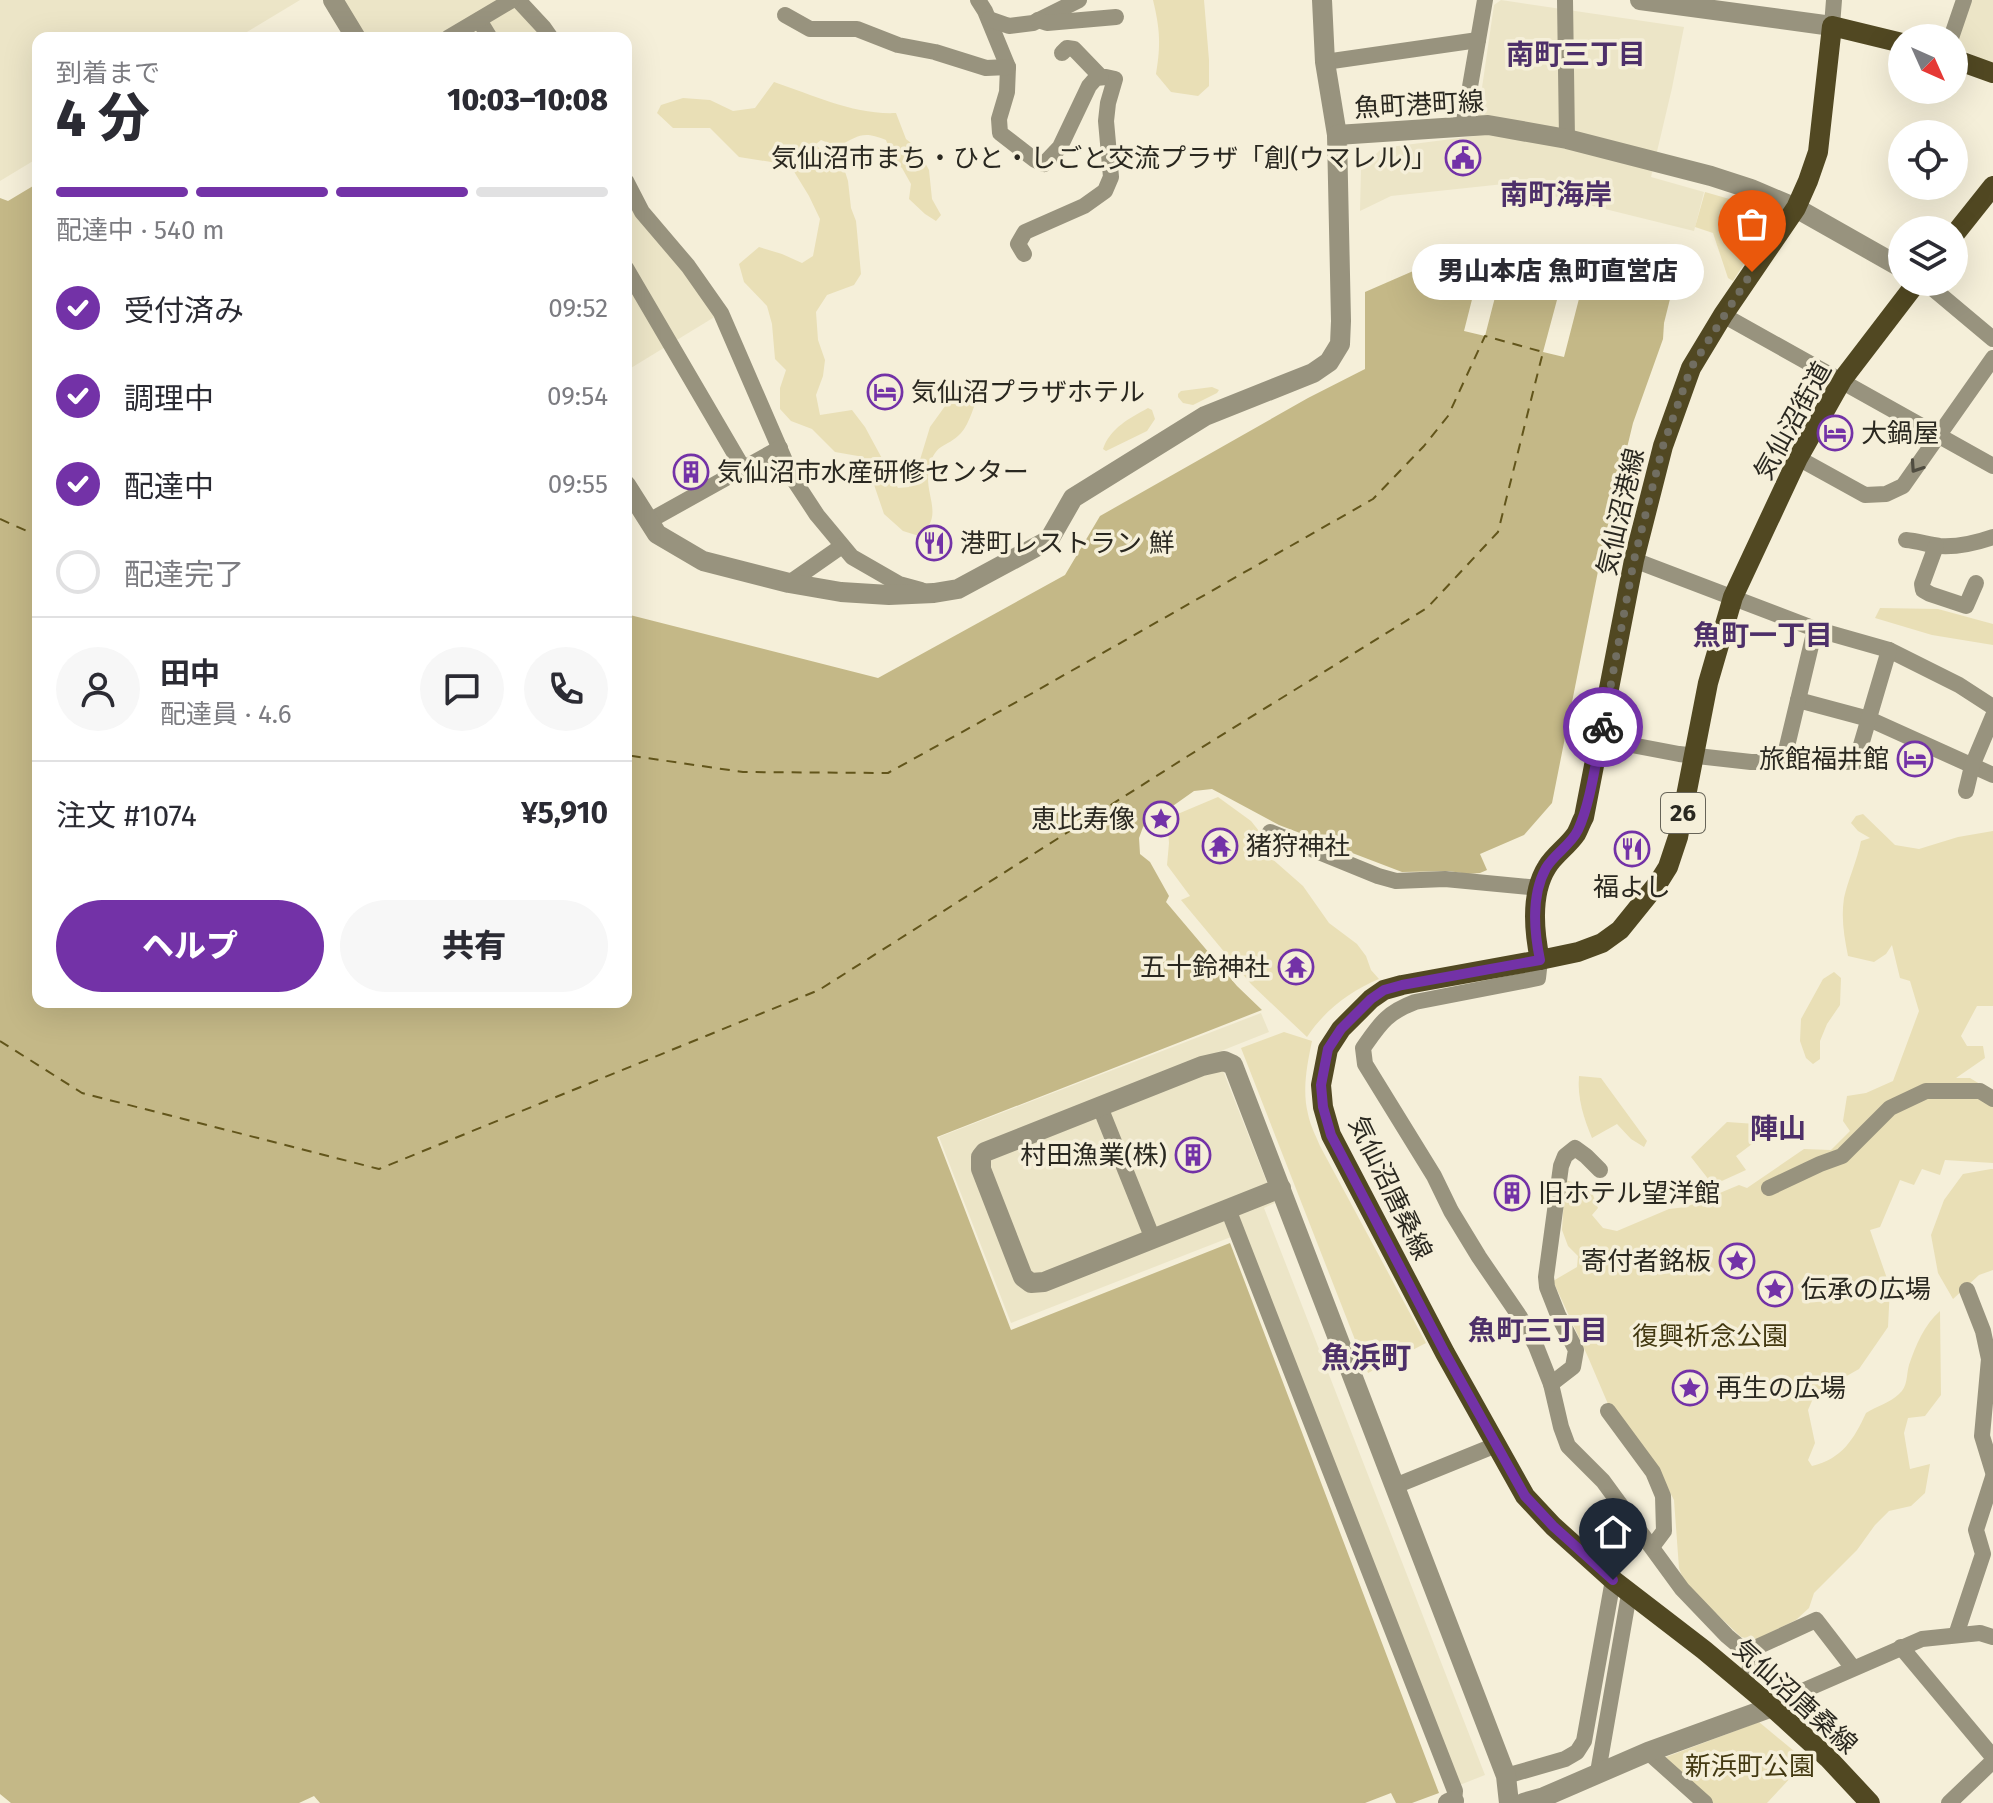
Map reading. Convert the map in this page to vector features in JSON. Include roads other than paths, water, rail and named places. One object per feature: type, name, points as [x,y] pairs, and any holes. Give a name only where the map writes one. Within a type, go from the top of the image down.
[{"type":"main road","points":[[1832,26],[1888,39]]},
{"type":"main road","name":"気仙沼港線","points":[[1540,960],[1534,927],[1539,888],[1545,869],[1576,835],[1584,817],[1634,560],[1663,446],[1691,368],[1796,208],[1808,181],[1818,152],[1832,26]]},
{"type":"main road","points":[[1968,64],[1993,73]]},
{"type":"main road","points":[[1968,217],[1993,186]]},
{"type":"main road","name":"気仙沼街道","points":[[1733,597],[1798,458],[1842,380],[1906,296]]},
{"type":"main road","name":"気仙沼唐桑線","points":[[1733,597],[1708,683],[1678,837],[1668,867],[1658,883],[1620,930],[1602,943],[1578,952],[1384,990],[1341,1029],[1328,1049],[1321,1085],[1323,1107],[1331,1135],[1445,1353],[1525,1496],[1553,1526],[1629,1594],[1704,1650],[1772,1707],[1828,1758],[1870,1803]]},
{"type":"street","points":[[333,0],[352,32]]},
{"type":"street","points":[[458,32],[512,0]]},
{"type":"street","points":[[518,0],[547,32]]},
{"type":"street","points":[[978,0],[1008,67],[1007,92],[999,119],[1000,133],[1035,160],[1044,164],[1060,147],[1089,86],[1096,78],[1115,79],[1106,121],[1111,177],[1105,191],[1084,206],[1025,232],[1018,244],[1024,254]]},
{"type":"street","points":[[989,19],[1009,26],[1033,23],[1079,0]]},
{"type":"street","points":[[1322,0],[1325,62],[1337,135]]},
{"type":"street","points":[[1463,127],[1485,0]]},
{"type":"street","points":[[1565,0],[1567,139]]},
{"type":"street","points":[[1640,0],[1832,26],[1834,0]]},
{"type":"street","points":[[1956,24],[1964,0]]},
{"type":"street","points":[[785,15],[810,29],[857,29],[898,45],[935,52],[986,68],[1008,67]]},
{"type":"street","points":[[1037,20],[1047,23],[1116,17]]},
{"type":"street","points":[[479,20],[486,32]]},
{"type":"street","points":[[1325,62],[1478,40]]},
{"type":"street","points":[[1062,53],[1067,48],[1074,49],[1101,77]]},
{"type":"street","name":"魚町港町線","points":[[934,593],[958,589],[1049,540],[1073,498],[1205,416],[1313,373],[1329,362],[1340,344],[1341,321],[1337,135],[1488,125],[1567,139],[1751,189],[1796,208],[1888,260]]},
{"type":"street","points":[[632,193],[642,212],[688,266],[721,313],[792,477],[817,515],[852,557],[899,584],[934,593]]},
{"type":"street","points":[[632,278],[743,468]]},
{"type":"street","points":[[1942,296],[1993,339]]},
{"type":"street","points":[[1723,315],[1993,466]]},
{"type":"street","points":[[1798,458],[1865,495],[1886,494],[1903,486],[1993,358]]},
{"type":"street","points":[[649,521],[780,448]]},
{"type":"street","points":[[632,494],[657,534],[703,561],[789,583],[841,592],[889,595],[934,593]]},
{"type":"street","points":[[1906,540],[1936,546],[1977,543],[1993,537]]},
{"type":"street","points":[[789,583],[842,546]]},
{"type":"street","points":[[1936,546],[1922,584],[1923,590],[1966,606],[1976,583]]},
{"type":"street","points":[[1634,560],[1815,629],[1889,650],[1959,685],[1993,707]]},
{"type":"street","points":[[1783,763],[1815,629]]},
{"type":"street","points":[[1600,739],[1693,756],[1751,762],[1856,762],[1889,650]]},
{"type":"street","points":[[1798,700],[1869,719],[1993,775]]},
{"type":"street","points":[[1966,791],[1972,766],[1993,716]]},
{"type":"street","points":[[1270,832],[1396,881],[1445,879],[1539,888]]},
{"type":"street","points":[[1540,960],[1538,978],[1398,1008],[1381,1022],[1363,1048],[1365,1064],[1434,1176],[1451,1211],[1536,1346],[1551,1384],[1568,1446],[1603,1481],[1682,1589],[1746,1652],[1751,1664],[1745,1685]]},
{"type":"street","points":[[1281,1188],[1044,1282],[1031,1283],[1023,1277],[981,1169],[981,1157],[985,1152],[1202,1066],[1224,1061],[1233,1065],[1281,1188],[1506,1776],[1509,1803]]},
{"type":"street","points":[[1769,1188],[1842,1156],[1890,1108],[1926,1091],[1980,1091],[1993,1099]]},
{"type":"street","points":[[1100,1107],[1153,1239]]},
{"type":"street","points":[[1551,1384],[1573,1367],[1576,1350],[1558,1315],[1546,1277],[1561,1166],[1565,1156],[1575,1148],[1600,1170]]},
{"type":"street","points":[[1228,1209],[1455,1791],[1451,1802]]},
{"type":"street","points":[[1956,1635],[1983,1554],[1976,1530],[1993,1474],[1982,1436],[1989,1359],[1983,1331],[1967,1290]]},
{"type":"street","points":[[1608,1411],[1653,1472],[1663,1496],[1664,1531],[1652,1547]]},
{"type":"street","points":[[1395,1486],[1496,1445]]},
{"type":"street","points":[[1506,1776],[1565,1759],[1577,1752],[1584,1741],[1613,1580]]},
{"type":"street","points":[[1598,1772],[1629,1594]]},
{"type":"street","points":[[1746,1652],[1816,1620],[1853,1668]]},
{"type":"street","points":[[1523,1803],[1648,1752],[1772,1707],[1922,1639],[1980,1633],[1993,1637]]},
{"type":"street","points":[[1901,1647],[1993,1759],[1949,1803]]},
{"type":"street","points":[[1648,1752],[1705,1803]]},
{"type":"place","name":"気仙沼市まち・ひと・しごと交流プラザ「創(ウマレル)」","points":[[1463,158]]},
{"type":"place","name":"男山本店 魚町直営店","points":[[1752,272]]},
{"type":"place","name":"気仙沼プラザホテル","points":[[885,392]]},
{"type":"place","name":"大鍋屋","points":[[1835,433]]},
{"type":"place","name":"気仙沼市水産研修センター","points":[[691,472]]},
{"type":"place","name":"港町レストラン 鮮","points":[[934,543]]},
{"type":"place","name":"旅館福井館","points":[[1915,759]]},
{"type":"place","name":"恵比寿像","points":[[1161,819]]},
{"type":"place","name":"猪狩神社","points":[[1220,846]]},
{"type":"place","name":"福よし","points":[[1632,849]]},
{"type":"place","name":"五十鈴神社","points":[[1296,967]]},
{"type":"place","name":"村田漁業(株)","points":[[1193,1155]]},
{"type":"place","name":"旧ホテル望洋館","points":[[1512,1193]]},
{"type":"place","name":"寄付者銘板","points":[[1737,1261]]},
{"type":"place","name":"伝承の広場","points":[[1775,1289]]},
{"type":"place","name":"再生の広場","points":[[1690,1388]]},
{"type":"district","name":"南町三丁目","points":[[1576,54]]},
{"type":"district","name":"南町海岸","points":[[1556,194]]},
{"type":"district","name":"魚町一丁目","points":[[1763,635]]},
{"type":"district","name":"陣山","points":[[1778,1128]]},
{"type":"district","name":"魚町三丁目","points":[[1538,1330]]},
{"type":"district","name":"魚浜町","points":[[1366,1358]]},
{"type":"park label","name":"復興祈念公園","points":[[1710,1336]]},
{"type":"park label","name":"新浜町公園","points":[[1750,1766]]}]
